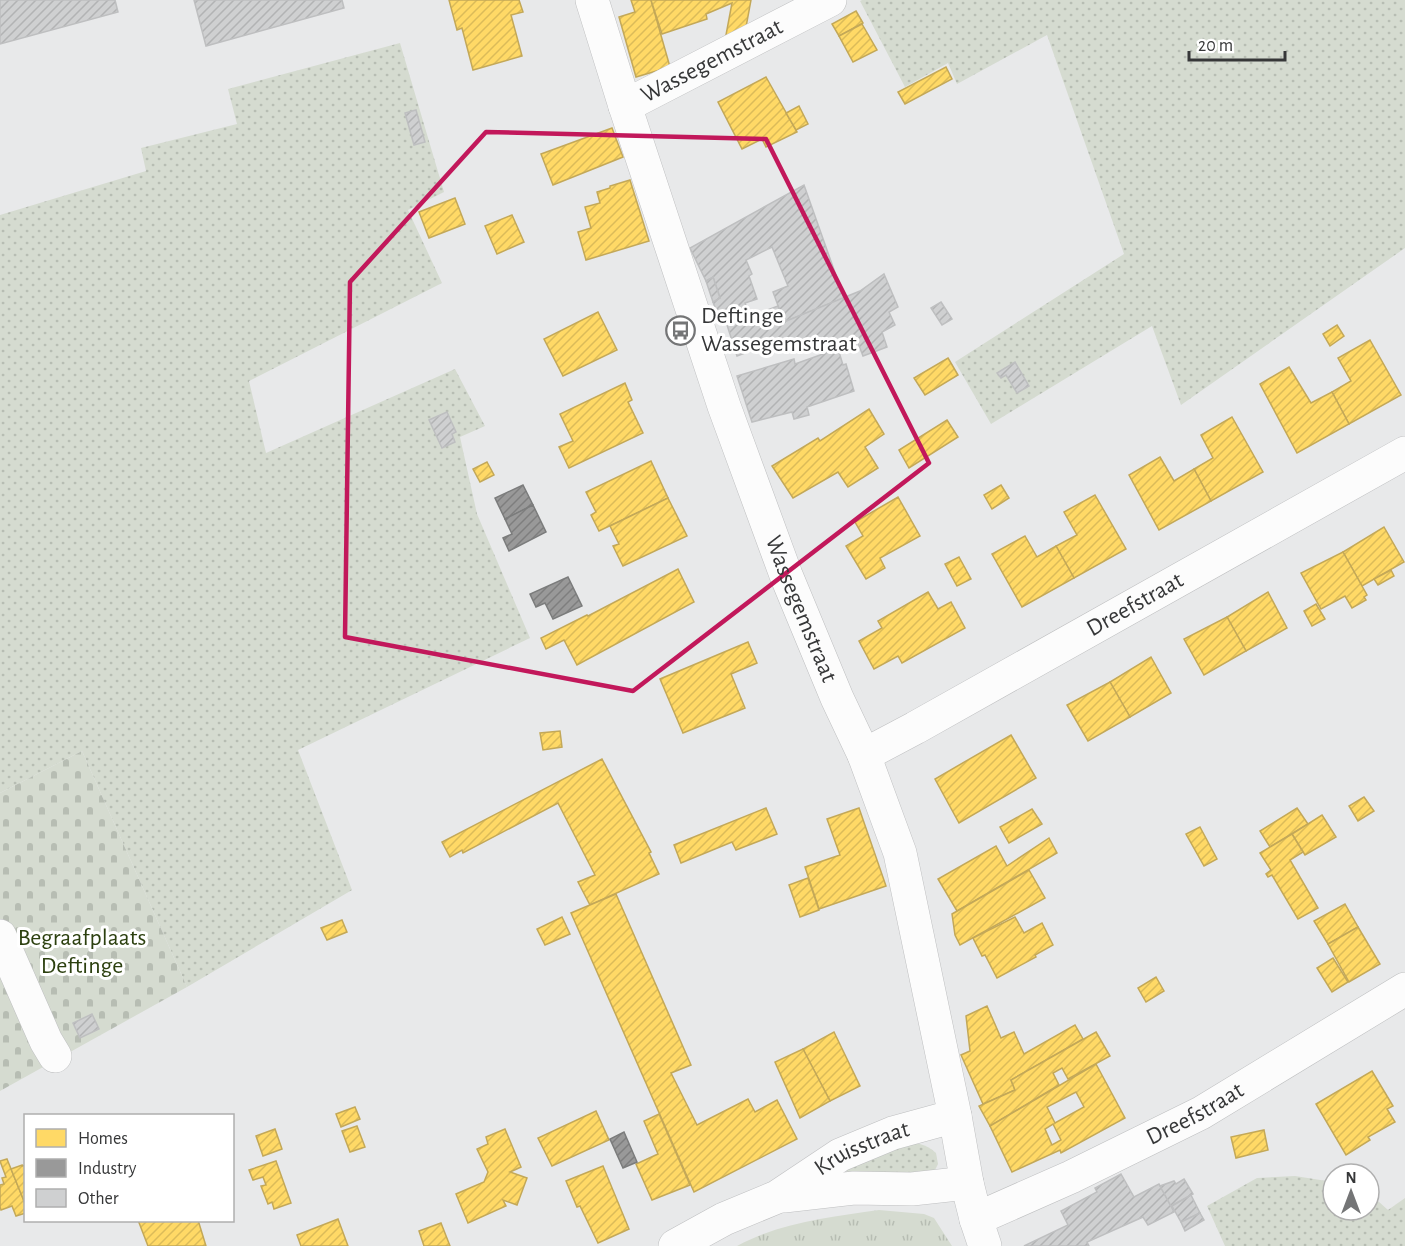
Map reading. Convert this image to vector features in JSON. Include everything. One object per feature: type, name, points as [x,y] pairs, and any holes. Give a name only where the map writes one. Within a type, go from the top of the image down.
[{"type":"street","name":"Wassegemstraat","points":[[592,0],[724,406],[786,576],[837,698],[864,755],[900,853],[967,1183],[981,1233]]},
{"type":"street","name":"Wassegemstraat","points":[[625,106],[830,0]]},
{"type":"street","name":"Dreefstraat","points":[[864,755],[915,729],[1405,453]]},
{"type":"street","points":[[0,936],[46,1041],[55,1056]]},
{"type":"street","name":"Dreefstraat","points":[[981,1233],[1071,1177],[1201,1113],[1405,989]]},
{"type":"street","name":"Kruisstraat","points":[[675,1246],[724,1219],[777,1197],[840,1155],[893,1133],[955,1116]]},
{"type":"street","name":"Kruisstraat","points":[[777,1197],[854,1188],[912,1189],[967,1183]]},
{"type":"highlighted area","points":[[486,132],[766,139],[929,463],[633,691],[345,637],[350,282]]},
{"type":"green space","points":[[1405,0],[1405,248],[1181,405],[1152,326],[991,424],[955,362],[1124,254],[1047,35],[957,84],[948,63],[905,87],[860,1]]},
{"type":"green space","points":[[400,43],[444,192],[408,210],[442,283],[249,381],[266,453],[455,369],[485,426],[460,437],[477,514],[530,638],[298,750],[352,890],[187,987],[82,751],[0,793],[0,215],[146,171],[141,148],[237,124],[228,89]]},
{"type":"green space","name":"Begraafplaats Deftinge","points":[[82,751],[187,987],[0,1091],[0,793]]},
{"type":"green space","points":[[903,1143],[921,1144],[936,1153],[938,1164],[934,1172],[923,1176],[846,1173],[848,1163]]},
{"type":"green space","points":[[1295,1176],[1321,1180],[1321,1222],[1381,1222],[1381,1204],[1388,1210],[1405,1198],[1405,1246],[1225,1246],[1207,1206],[1257,1178]]},
{"type":"green space","points":[[879,1210],[924,1214],[934,1218],[952,1246],[737,1246],[789,1226]]},
{"type":"building: Homes","points":[[449,0],[519,0],[523,12],[511,15],[522,56],[473,70],[462,28],[457,30]]},
{"type":"building: Homes","points":[[631,0],[651,0],[670,67],[636,77],[619,17],[635,12]]},
{"type":"building: Homes","points":[[651,0],[751,0],[744,38],[726,35],[732,3],[706,14],[707,19],[662,34]]},
{"type":"building: Homes","points":[[856,11],[863,23],[839,36],[832,24]]},
{"type":"building: Homes","points":[[862,24],[877,50],[853,62],[839,36]]},
{"type":"building: Homes","points":[[946,67],[952,79],[905,104],[898,92]]},
{"type":"building: Homes","points":[[766,77],[797,132],[766,147],[762,139],[742,149],[718,102]]},
{"type":"building: Homes","points":[[799,106],[808,124],[796,130],[786,113]]},
{"type":"building: Homes","points":[[612,128],[623,157],[553,185],[541,154]]},
{"type":"building: Homes","points":[[630,180],[649,241],[586,260],[578,232],[591,228],[585,207],[600,203],[597,192]]},
{"type":"building: Homes","points":[[455,198],[465,224],[429,238],[419,212]]},
{"type":"building: Homes","points":[[512,215],[524,242],[497,254],[485,226]]},
{"type":"building: Homes","points":[[598,312],[617,350],[563,376],[544,339]]},
{"type":"building: Homes","points":[[1337,325],[1344,336],[1330,346],[1323,334]]},
{"type":"building: Homes","points":[[1370,340],[1401,395],[1349,424],[1332,392],[1351,381],[1338,358]]},
{"type":"building: Homes","points":[[948,358],[958,375],[925,395],[914,378]]},
{"type":"building: Homes","points":[[1289,367],[1311,403],[1332,392],[1349,424],[1297,453],[1260,384]]},
{"type":"building: Homes","points":[[625,383],[632,400],[628,402],[643,433],[569,468],[559,447],[573,441],[560,414]]},
{"type":"building: Homes","points":[[869,409],[884,434],[865,447],[878,468],[848,487],[838,472],[793,498],[772,466],[818,438],[820,441]]},
{"type":"building: Homes","points":[[1232,417],[1263,472],[1211,501],[1194,469],[1213,458],[1201,435]]},
{"type":"building: Homes","points":[[947,420],[958,437],[909,468],[899,450]]},
{"type":"building: Homes","points":[[1160,457],[1174,481],[1194,469],[1211,501],[1159,530],[1129,475]]},
{"type":"building: Homes","points":[[651,461],[668,498],[599,531],[591,515],[596,512],[586,492]]},
{"type":"building: Homes","points":[[487,462],[494,475],[480,482],[473,469]]},
{"type":"building: Homes","points":[[1001,485],[1009,498],[992,509],[984,495]]},
{"type":"building: Homes","points":[[1095,495],[1126,549],[1074,578],[1056,546],[1077,535],[1064,512]]},
{"type":"building: Homes","points":[[898,497],[920,536],[880,558],[885,568],[866,579],[846,546],[863,536],[855,522]]},
{"type":"building: Homes","points":[[668,498],[687,536],[623,566],[613,546],[619,544],[610,526]]},
{"type":"building: Homes","points":[[1384,527],[1404,562],[1362,586],[1343,552]]},
{"type":"building: Homes","points":[[1025,536],[1037,557],[1056,546],[1074,578],[1022,607],[992,554]]},
{"type":"building: Homes","points":[[1343,552],[1367,595],[1364,597],[1366,600],[1352,608],[1345,596],[1321,609],[1301,573]]},
{"type":"building: Homes","points":[[959,557],[971,579],[957,586],[945,564]]},
{"type":"building: Homes","points":[[678,569],[694,602],[577,665],[564,640],[546,649],[541,638]]},
{"type":"building: Homes","points":[[1391,570],[1394,576],[1378,585],[1374,579]]},
{"type":"building: Homes","points":[[928,592],[938,609],[951,602],[965,628],[902,663],[898,656],[874,669],[859,641],[882,628],[878,621]]},
{"type":"building: Homes","points":[[1268,592],[1287,628],[1246,651],[1227,617]]},
{"type":"building: Homes","points":[[1316,604],[1325,619],[1312,626],[1304,611]]},
{"type":"building: Homes","points":[[1227,617],[1246,651],[1204,675],[1184,639]]},
{"type":"building: Homes","points":[[748,642],[757,663],[731,674],[745,708],[683,733],[660,679]]},
{"type":"building: Homes","points":[[1151,657],[1171,693],[1130,717],[1110,682]]},
{"type":"building: Homes","points":[[1110,682],[1130,717],[1088,741],[1067,705]]},
{"type":"building: Homes","points":[[560,731],[562,747],[543,750],[540,733]]},
{"type":"building: Homes","points":[[1011,735],[1036,778],[959,823],[935,779]]},
{"type":"building: Homes","points":[[602,759],[651,852],[649,853],[659,874],[590,905],[578,882],[595,875],[558,803],[463,853],[462,850],[450,857],[442,842]]},
{"type":"building: Homes","points":[[1364,797],[1374,811],[1358,821],[1349,806]]},
{"type":"building: Homes","points":[[766,808],[777,834],[736,850],[732,842],[681,863],[674,845]]},
{"type":"building: Homes","points":[[859,808],[886,886],[819,909],[805,867],[840,855],[827,819]]},
{"type":"building: Homes","points":[[1297,808],[1308,824],[1270,847],[1260,831]]},
{"type":"building: Homes","points":[[1032,809],[1042,824],[1009,843],[1000,827]]},
{"type":"building: Homes","points":[[1322,815],[1336,837],[1305,855],[1292,834]]},
{"type":"building: Homes","points":[[1200,827],[1217,859],[1204,866],[1186,834]]},
{"type":"building: Homes","points":[[1292,834],[1303,852],[1290,860],[1318,908],[1298,919],[1272,875],[1268,877],[1266,874],[1271,870],[1260,853]]},
{"type":"building: Homes","points":[[1049,838],[1057,853],[957,911],[938,879],[996,846],[1007,866]]},
{"type":"building: Homes","points":[[1029,870],[1045,898],[960,945],[955,935],[952,914]]},
{"type":"building: Homes","points":[[808,878],[819,910],[800,917],[789,885]]},
{"type":"building: Homes","points":[[616,894],[691,1065],[671,1073],[697,1125],[748,1099],[755,1112],[777,1100],[797,1139],[694,1192],[571,913]]},
{"type":"building: Homes","points":[[1345,904],[1358,927],[1328,944],[1314,921]]},
{"type":"building: Homes","points":[[562,917],[570,934],[545,945],[537,929]]},
{"type":"building: Homes","points":[[1015,917],[1024,933],[1042,923],[1053,945],[997,978],[973,938]]},
{"type":"building: Homes","points":[[342,920],[347,932],[327,940],[321,928]]},
{"type":"building: Homes","points":[[1358,927],[1380,964],[1349,982],[1328,944]]},
{"type":"building: Homes","points":[[1333,958],[1348,982],[1332,992],[1317,968]]},
{"type":"building: Homes","points":[[1156,977],[1164,991],[1146,1002],[1138,988]]},
{"type":"building: Homes","points":[[987,1006],[1001,1038],[1014,1032],[1024,1054],[1075,1025],[1083,1039],[1011,1080],[1015,1090],[983,1104],[961,1055],[970,1051],[966,1016]]},
{"type":"building: Homes","points":[[834,1032],[860,1086],[830,1101],[803,1049]]},
{"type":"building: Homes","points":[[1096,1032],[1110,1056],[1068,1079],[1062,1068],[1053,1073],[1059,1085],[990,1126],[979,1106],[1015,1090],[1011,1080]]},
{"type":"building: Homes","points":[[803,1049],[830,1101],[800,1118],[775,1062]]},
{"type":"building: Homes","points":[[1096,1064],[1125,1118],[1061,1153],[1060,1150],[1012,1172],[990,1126]],"holes":[[[1076,1092],[1084,1107],[1055,1123],[1047,1107]],[[1053,1124],[1061,1140],[1052,1145],[1045,1129]]]},
{"type":"building: Homes","points":[[1372,1071],[1393,1106],[1387,1109],[1395,1122],[1368,1137],[1370,1140],[1346,1155],[1316,1104]]},
{"type":"building: Homes","points":[[355,1107],[360,1119],[341,1127],[336,1114]]},
{"type":"building: Homes","points":[[596,1111],[609,1140],[552,1166],[538,1138]]},
{"type":"building: Homes","points":[[659,1114],[690,1185],[652,1200],[636,1164],[658,1154],[644,1121]]},
{"type":"building: Homes","points":[[357,1126],[365,1147],[350,1152],[342,1131]]},
{"type":"building: Homes","points":[[275,1129],[282,1149],[263,1156],[256,1136]]},
{"type":"building: Homes","points":[[505,1129],[521,1167],[510,1172],[527,1178],[517,1205],[503,1200],[506,1206],[468,1223],[456,1194],[484,1182],[488,1172],[477,1149],[488,1144],[486,1137]]},
{"type":"building: Homes","points":[[1264,1130],[1268,1150],[1236,1158],[1231,1137]]},
{"type":"building: Homes","points":[[7,1159],[24,1201],[24,1214],[16,1216],[12,1206],[1,1210],[0,1185],[4,1184],[2,1178],[6,1177],[0,1161]]},
{"type":"building: Homes","points":[[276,1161],[291,1203],[274,1209],[272,1202],[268,1204],[261,1186],[266,1185],[263,1177],[253,1180],[249,1170]]},
{"type":"building: Homes","points":[[24,1166],[24,1201],[11,1169]]},
{"type":"building: Homes","points":[[603,1166],[629,1229],[598,1243],[580,1206],[577,1207],[566,1181]]},
{"type":"building: Homes","points":[[338,1219],[348,1246],[301,1246],[297,1235]]},
{"type":"building: Homes","points":[[139,1222],[199,1222],[206,1246],[148,1246]]},
{"type":"building: Homes","points":[[441,1223],[450,1246],[424,1246],[419,1231]]},
{"type":"building: Industry","points":[[523,485],[533,505],[505,519],[495,498]]},
{"type":"building: Industry","points":[[533,505],[546,532],[509,551],[503,538],[512,534],[505,519]]},
{"type":"building: Industry","points":[[568,577],[582,606],[553,619],[545,603],[536,607],[530,594]]},
{"type":"building: Industry","points":[[624,1132],[637,1162],[623,1168],[610,1139]]},
{"type":"building: Other","points":[[0,0],[115,0],[118,12],[0,44]]},
{"type":"building: Other","points":[[194,0],[342,0],[344,8],[206,46]]},
{"type":"building: Other","points":[[416,110],[425,142],[414,145],[405,113]]},
{"type":"building: Other","points":[[804,185],[844,298],[784,322],[773,292],[788,286],[772,247],[746,260],[752,274],[749,276],[757,299],[745,303],[750,316],[722,325],[713,302],[720,298],[713,277],[706,281],[690,248]]},
{"type":"building: Other","points":[[884,274],[898,307],[889,312],[895,325],[882,332],[887,347],[863,356],[858,343],[839,352],[843,365],[846,364],[854,391],[807,407],[809,415],[794,419],[792,412],[752,422],[737,376],[794,359],[795,364],[823,354],[819,344],[775,342],[737,356],[727,325],[778,306],[784,322],[860,291]]},
{"type":"building: Other","points":[[713,277],[720,298],[713,302],[706,281]]},
{"type":"building: Other","points":[[941,302],[952,319],[942,325],[931,308]]},
{"type":"building: Other","points":[[1015,362],[1029,386],[1017,393],[1006,375],[1001,378],[997,373]]},
{"type":"building: Other","points":[[447,412],[456,432],[452,434],[455,442],[442,448],[429,420]]},
{"type":"building: Other","points":[[92,1014],[99,1029],[80,1038],[73,1023]]},
{"type":"building: Other","points":[[1121,1174],[1134,1197],[1159,1184],[1174,1212],[1148,1225],[1143,1217],[1087,1242],[1089,1246],[1024,1246],[1068,1225],[1061,1211],[1097,1192],[1095,1188]]},
{"type":"building: Other","points":[[1184,1179],[1193,1194],[1171,1206],[1160,1186],[1174,1181],[1176,1184]]},
{"type":"building: Other","points":[[1191,1195],[1200,1213],[1181,1222],[1172,1206]]},
{"type":"building: Other","points":[[1200,1213],[1204,1220],[1185,1231],[1181,1222]]},
{"type":"place","name":"Deftinge Wassegemstraat","points":[[680,330]]}]
